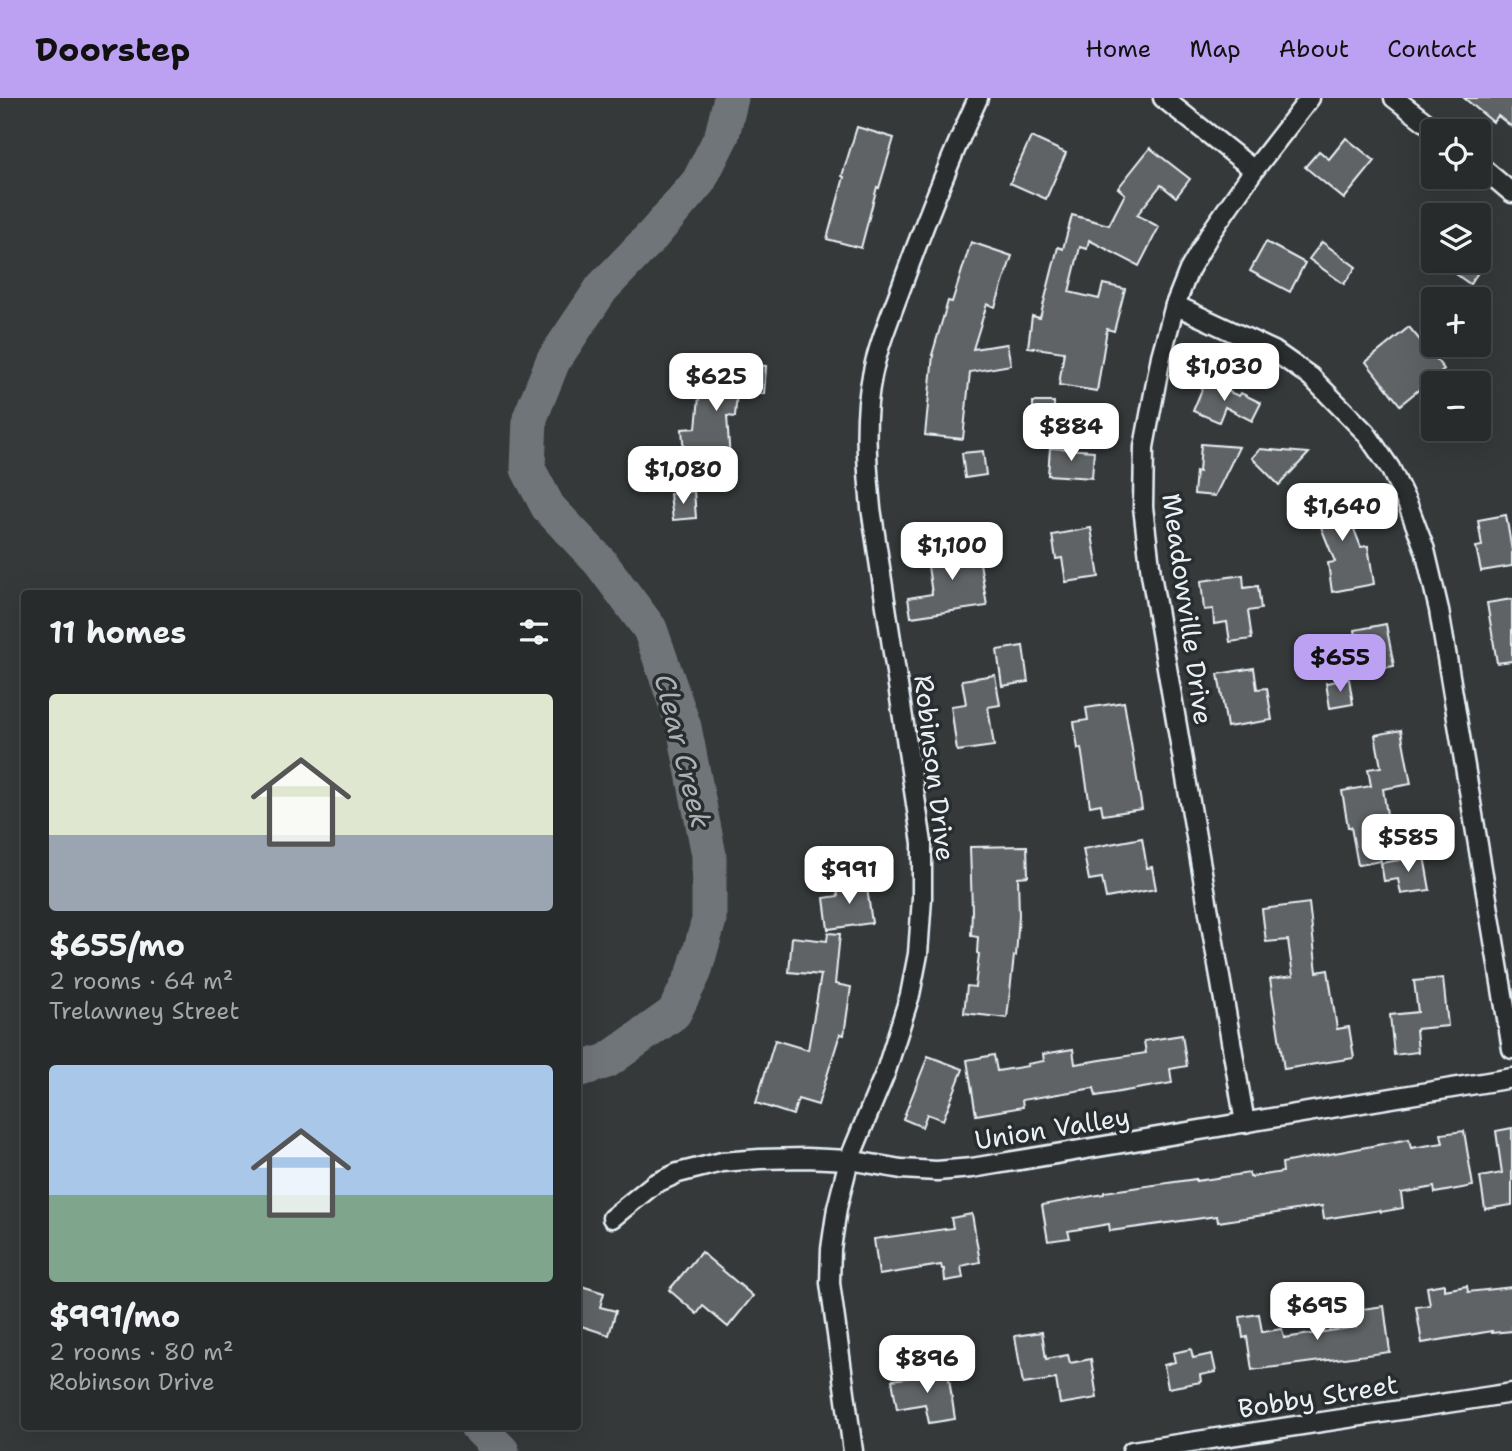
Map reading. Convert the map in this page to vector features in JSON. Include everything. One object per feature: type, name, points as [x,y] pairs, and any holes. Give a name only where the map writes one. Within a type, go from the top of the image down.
[{"type":"street","name":"Robinson Drive","points":[[853,1451],[830,1283],[831,1249],[837,1208],[849,1160],[886,1071],[910,995],[918,954],[922,898],[922,843],[871,508],[867,419],[872,377],[882,340],[925,221],[978,98]]},
{"type":"street","points":[[1163,98],[1254,170]]},
{"type":"street","name":"Meadowville Drive","points":[[1245,1124],[1151,573],[1143,507],[1144,447],[1161,356],[1175,305],[1189,270],[1211,232],[1254,170],[1310,98]]},
{"type":"street","points":[[1394,98],[1421,119]]},
{"type":"street","points":[[1491,175],[1512,193]]},
{"type":"street","points":[[1175,305],[1274,351],[1311,377],[1366,433],[1390,468],[1408,505],[1425,550],[1439,610],[1512,1049]]},
{"type":"street","name":"Union Valley","points":[[612,1218],[654,1184],[678,1173],[722,1163],[806,1158],[849,1160],[901,1169],[937,1171],[972,1168],[1512,1077]]},
{"type":"street","name":"Bobby Street","points":[[1132,1451],[1512,1393]]},
{"type":"building","points":[[1464,98],[1512,98],[1512,127],[1498,116],[1493,122]]},
{"type":"building","points":[[857,127],[894,138],[879,188],[877,187],[861,248],[827,239]]},
{"type":"building","points":[[1031,137],[1066,153],[1046,199],[1010,183]]},
{"type":"building","points":[[1346,138],[1375,161],[1344,199],[1305,167],[1319,151],[1329,159]]},
{"type":"building","points":[[1150,148],[1190,179],[1176,197],[1161,185],[1137,215],[1159,227],[1139,266],[1089,240],[1087,249],[1080,247],[1069,292],[1099,299],[1103,284],[1125,289],[1114,331],[1107,329],[1097,391],[1059,385],[1064,352],[1028,347],[1032,316],[1040,318],[1058,247],[1063,249],[1072,215],[1109,225],[1125,194],[1118,188]]},
{"type":"building","points":[[971,242],[1012,256],[995,307],[987,304],[973,349],[1007,344],[1011,365],[970,372],[963,439],[925,435],[932,355],[948,301],[952,302]]},
{"type":"building","points":[[1266,242],[1305,263],[1290,292],[1250,271]]},
{"type":"building","points":[[1322,242],[1356,267],[1344,284],[1309,259]]},
{"type":"building","points":[[1454,273],[1478,273],[1470,284]]},
{"type":"building","points":[[1409,327],[1421,341],[1421,357],[1434,357],[1444,369],[1421,371],[1421,388],[1400,405],[1366,362]]},
{"type":"building","points":[[691,359],[766,366],[764,394],[737,391],[735,417],[727,416],[731,475],[686,478],[682,429],[696,428],[699,397],[688,396]]},
{"type":"building","points":[[1205,382],[1239,396],[1241,393],[1261,403],[1252,421],[1225,407],[1219,422],[1193,411]]},
{"type":"building","points":[[1033,402],[1054,402],[1054,432],[1033,432]]},
{"type":"building","points":[[1201,444],[1239,447],[1215,496],[1194,494]]},
{"type":"building","points":[[1050,448],[1094,451],[1092,478],[1048,475]]},
{"type":"building","points":[[1260,449],[1309,453],[1279,485],[1252,458]]},
{"type":"building","points":[[983,451],[986,475],[965,478],[962,453]]},
{"type":"building","points":[[1337,486],[1361,547],[1368,546],[1374,584],[1332,592],[1328,563],[1335,562],[1309,497]]},
{"type":"building","points":[[694,491],[696,518],[673,520],[670,494]]},
{"type":"building","points":[[1506,515],[1512,566],[1481,571],[1476,547],[1482,546],[1478,520]]},
{"type":"building","points":[[1091,528],[1099,577],[1066,582],[1062,558],[1056,559],[1052,535]]},
{"type":"building","points":[[977,544],[987,606],[911,617],[908,598],[932,594],[926,552]]},
{"type":"building","points":[[1243,575],[1244,588],[1258,586],[1261,609],[1248,611],[1252,639],[1230,642],[1227,622],[1214,624],[1213,609],[1204,610],[1201,581]]},
{"type":"building","points":[[1512,599],[1512,661],[1497,663],[1487,603]]},
{"type":"building","points":[[1386,624],[1394,666],[1355,673],[1350,644],[1357,643],[1355,630]]},
{"type":"building","points":[[1023,646],[1028,682],[1002,686],[997,650]]},
{"type":"building","points":[[1254,668],[1257,689],[1267,688],[1272,720],[1227,727],[1218,674]]},
{"type":"building","points":[[995,675],[1000,705],[988,707],[994,746],[957,751],[951,706],[966,704],[962,680]]},
{"type":"building","points":[[1349,679],[1353,704],[1330,708],[1326,683]]},
{"type":"building","points":[[1124,702],[1142,809],[1103,815],[1101,804],[1090,806],[1074,722],[1088,720],[1086,708]]},
{"type":"building","points":[[1401,730],[1411,784],[1383,789],[1388,821],[1374,823],[1381,861],[1358,865],[1342,791],[1371,786],[1368,769],[1381,767],[1375,735]]},
{"type":"building","points":[[1142,838],[1147,868],[1152,867],[1156,889],[1106,898],[1102,878],[1089,880],[1083,849]]},
{"type":"building","points":[[1027,846],[1028,876],[1018,877],[1016,956],[1007,1018],[964,1013],[967,986],[975,987],[979,954],[978,937],[971,936],[970,847]]},
{"type":"building","points":[[1424,856],[1430,890],[1401,894],[1398,879],[1384,881],[1381,863]]},
{"type":"building","points":[[866,881],[872,923],[828,929],[824,898],[838,896],[837,884]]},
{"type":"building","points":[[1309,903],[1317,972],[1328,970],[1337,1029],[1349,1027],[1354,1058],[1284,1069],[1270,979],[1293,976],[1288,940],[1266,942],[1262,909]]},
{"type":"building","points":[[828,933],[840,934],[835,984],[851,987],[844,1035],[840,1034],[818,1105],[798,1099],[793,1115],[756,1103],[775,1040],[808,1050],[821,975],[789,972],[792,937],[827,941]]},
{"type":"building","points":[[1443,978],[1448,1026],[1416,1029],[1418,1052],[1394,1055],[1390,1015],[1418,1012],[1414,981]]},
{"type":"building","points":[[1182,1035],[1187,1066],[1170,1069],[1172,1083],[1096,1096],[1094,1088],[1022,1100],[1023,1107],[976,1115],[967,1060],[994,1055],[997,1071],[1028,1066],[1027,1064],[1044,1061],[1043,1054],[1073,1049],[1075,1064],[1146,1053],[1144,1041]]},
{"type":"building","points":[[928,1056],[963,1069],[943,1120],[927,1114],[922,1127],[903,1119]]},
{"type":"building","points":[[1512,1128],[1512,1205],[1485,1209],[1480,1177],[1502,1173],[1496,1131]]},
{"type":"building","points":[[1464,1131],[1473,1186],[1435,1193],[1434,1187],[1401,1193],[1403,1208],[1324,1219],[1322,1206],[1218,1222],[1217,1216],[1110,1231],[1109,1224],[1068,1231],[1070,1238],[1048,1241],[1042,1205],[1104,1192],[1196,1179],[1249,1173],[1250,1177],[1283,1172],[1282,1163],[1409,1139],[1411,1148],[1443,1143],[1441,1134]]},
{"type":"building","points":[[972,1214],[980,1262],[961,1266],[963,1278],[945,1281],[941,1265],[879,1275],[874,1239],[953,1228],[951,1218]]},
{"type":"building","points":[[701,1252],[753,1296],[728,1327],[703,1306],[697,1314],[669,1290]]},
{"type":"building","points":[[1444,1284],[1444,1290],[1467,1286],[1468,1292],[1512,1287],[1512,1331],[1492,1331],[1422,1343],[1416,1307],[1430,1305],[1427,1287]]},
{"type":"building","points":[[581,1286],[604,1293],[600,1307],[616,1311],[609,1335],[581,1326]]},
{"type":"building","points":[[1384,1306],[1390,1352],[1252,1370],[1247,1337],[1243,1338],[1240,1317],[1259,1314],[1262,1332],[1282,1329],[1284,1338],[1356,1327],[1354,1310]]},
{"type":"building","points":[[1042,1332],[1046,1359],[1068,1355],[1070,1363],[1091,1359],[1097,1398],[1060,1404],[1056,1379],[1023,1384],[1015,1336]]},
{"type":"building","points":[[1191,1349],[1193,1358],[1212,1354],[1216,1372],[1200,1375],[1201,1382],[1168,1388],[1164,1365],[1175,1362],[1173,1353]]},
{"type":"building","points":[[948,1372],[955,1419],[929,1423],[925,1404],[897,1409],[892,1380]]},
{"type":"waterway","name":"Clear Creek","points":[[581,1069],[607,1061],[674,1013],[694,973],[709,920],[709,855],[684,727],[650,629],[600,562],[548,507],[528,469],[530,418],[553,361],[602,288],[653,235],[699,181],[722,135],[731,98]]},
{"type":"waterway","name":"Clear Creek","points":[[481,1430],[502,1451]]}]
